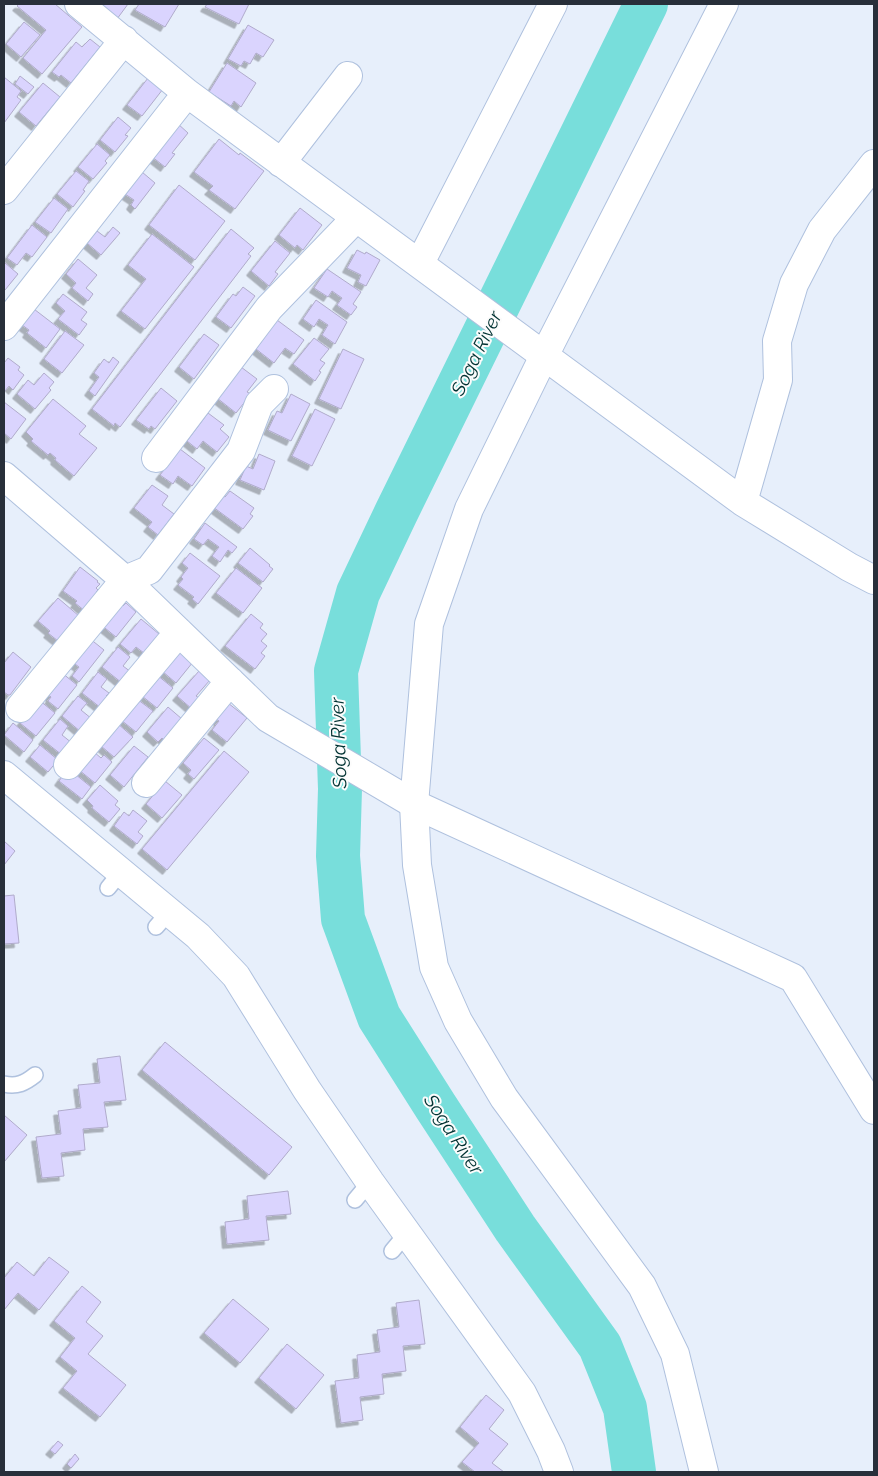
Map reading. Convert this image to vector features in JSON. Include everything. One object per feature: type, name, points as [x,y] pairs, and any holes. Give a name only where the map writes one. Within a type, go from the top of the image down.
[{"type":"street","points":[[79,4],[187,93],[743,502],[849,567],[874,580]]},
{"type":"street","points":[[424,266],[553,4]]},
{"type":"street","points":[[704,1472],[675,1354],[642,1286],[504,1098],[458,1021],[434,967],[404,799],[430,624],[469,509],[538,351],[724,4]]},
{"type":"street","points":[[4,190],[124,40]]},
{"type":"street","points":[[281,163],[348,76]]},
{"type":"street","points":[[4,326],[187,93]]},
{"type":"street","points":[[743,502],[778,380],[777,341],[794,284],[822,230],[874,164]]},
{"type":"street","points":[[156,458],[269,308],[356,218]]},
{"type":"street","points":[[20,708],[125,580],[149,570],[155,563],[241,451],[260,404],[274,389]]},
{"type":"street","points":[[4,476],[125,580],[268,718],[404,799],[793,978],[874,1110]]},
{"type":"street","points":[[68,766],[178,632]]},
{"type":"street","points":[[146,783],[230,681]]},
{"type":"street","points":[[4,775],[115,880],[163,919],[198,936],[236,976],[307,1090],[363,1191],[399,1242],[522,1393],[551,1451],[559,1472]]},
{"type":"lane","points":[[4,1084],[19,1085],[35,1075]]},
{"type":"building","points":[[19,4],[55,4],[82,27],[42,74],[23,58],[46,30],[17,6]]},
{"type":"building","points":[[96,4],[128,4],[117,19]]},
{"type":"building","points":[[139,4],[179,4],[165,27],[135,10]]},
{"type":"building","points":[[207,4],[249,4],[239,24],[205,7]]},
{"type":"building","points":[[24,22],[40,35],[21,57],[6,44]]},
{"type":"building","points":[[248,25],[274,40],[263,57],[256,53],[250,64],[244,61],[241,66],[228,59]]},
{"type":"building","points":[[90,39],[100,47],[71,83],[61,75],[59,77],[52,72],[76,42],[82,47]]},
{"type":"building","points":[[227,63],[256,83],[241,107],[234,101],[231,106],[209,92]]},
{"type":"building","points":[[20,76],[34,87],[28,94],[15,84]]},
{"type":"building","points":[[4,77],[21,91],[17,97],[21,100],[4,123]]},
{"type":"building","points":[[148,78],[163,89],[142,116],[127,105]]},
{"type":"building","points":[[43,83],[60,97],[36,126],[19,112]]},
{"type":"building","points":[[118,117],[131,128],[125,135],[128,136],[115,152],[100,140]]},
{"type":"building","points":[[177,123],[188,133],[172,153],[175,154],[165,167],[151,156]]},
{"type":"building","points":[[219,139],[264,171],[235,209],[209,190],[213,186],[194,172]]},
{"type":"building","points":[[97,144],[110,155],[105,161],[107,163],[93,179],[78,167]]},
{"type":"building","points":[[76,171],[89,181],[83,190],[85,191],[73,207],[57,194]]},
{"type":"building","points":[[142,172],[155,183],[135,209],[131,205],[134,200],[125,194]]},
{"type":"building","points":[[179,185],[225,221],[195,260],[149,225]]},
{"type":"building","points":[[54,198],[68,209],[51,233],[35,222]]},
{"type":"building","points":[[300,208],[322,225],[303,250],[297,245],[295,248],[279,235]]},
{"type":"building","points":[[32,225],[47,237],[32,257],[26,253],[17,265],[7,258]]},
{"type":"building","points":[[113,227],[120,233],[101,255],[87,243],[97,231],[105,237]]},
{"type":"building","points":[[231,229],[254,248],[248,254],[251,256],[120,427],[115,423],[114,426],[92,409]]},
{"type":"building","points":[[152,234],[194,267],[145,329],[121,311],[146,279],[128,265]]},
{"type":"building","points":[[275,241],[290,253],[275,272],[278,274],[269,286],[251,271]]},
{"type":"building","points":[[357,250],[365,254],[366,252],[380,260],[366,286],[358,282],[361,275],[347,268]]},
{"type":"building","points":[[78,259],[97,275],[86,288],[93,294],[88,301],[72,288],[76,283],[66,274]]},
{"type":"building","points":[[4,262],[18,274],[5,290],[4,289]]},
{"type":"building","points":[[327,269],[361,292],[353,304],[357,307],[351,315],[337,305],[342,298],[332,291],[328,297],[314,288]]},
{"type":"building","points":[[243,287],[255,296],[231,328],[216,317],[233,294],[236,296]]},
{"type":"building","points":[[63,294],[87,312],[81,320],[87,324],[79,335],[58,319],[65,311],[56,303]]},
{"type":"building","points":[[316,300],[347,322],[335,344],[322,335],[328,325],[319,319],[314,327],[303,319]]},
{"type":"building","points":[[30,306],[60,329],[46,348],[27,333],[29,330],[18,322]]},
{"type":"building","points":[[277,320],[304,340],[294,354],[285,348],[274,363],[256,349]]},
{"type":"building","points":[[65,331],[84,345],[62,373],[44,359]]},
{"type":"building","points":[[204,334],[219,345],[194,379],[179,367]]},
{"type":"building","points":[[314,338],[329,349],[320,360],[325,363],[315,381],[293,364]]},
{"type":"building","points":[[343,349],[364,359],[341,409],[319,399]]},
{"type":"building","points":[[113,357],[119,362],[95,396],[89,391],[99,377],[94,373],[104,359],[109,363]]},
{"type":"building","points":[[8,358],[20,367],[18,370],[24,375],[13,390],[9,386],[5,391],[4,363]]},
{"type":"building","points":[[241,367],[257,379],[247,392],[251,394],[236,413],[217,398]]},
{"type":"building","points":[[44,373],[54,382],[49,388],[51,390],[35,409],[17,394],[28,380],[34,385]]},
{"type":"building","points":[[161,388],[177,401],[155,429],[151,426],[149,429],[136,420]]},
{"type":"building","points":[[291,394],[310,404],[291,441],[268,430],[277,411],[282,413]]},
{"type":"building","points":[[53,399],[86,426],[79,434],[97,448],[74,476],[55,460],[56,458],[50,453],[48,455],[31,441],[33,439],[26,432]]},
{"type":"building","points":[[4,402],[26,419],[11,439],[4,433]]},
{"type":"building","points":[[315,409],[335,419],[312,466],[292,456]]},
{"type":"building","points":[[208,413],[224,425],[220,429],[229,437],[217,452],[203,441],[197,449],[187,441]]},
{"type":"building","points":[[180,449],[205,468],[192,486],[178,476],[173,484],[160,475]]},
{"type":"building","points":[[259,454],[275,461],[264,490],[240,480],[246,466],[253,469]]},
{"type":"building","points":[[152,485],[168,496],[162,505],[174,514],[158,535],[148,527],[152,522],[134,508]]},
{"type":"building","points":[[230,491],[254,508],[250,514],[253,516],[243,529],[213,507],[222,495],[225,497]]},
{"type":"building","points":[[205,523],[237,547],[232,553],[228,550],[220,562],[212,556],[219,547],[208,539],[203,545],[194,539]]},
{"type":"building","points":[[250,548],[273,569],[263,582],[238,563]]},
{"type":"building","points":[[190,553],[220,576],[198,604],[192,599],[194,597],[178,585],[188,568],[182,563]]},
{"type":"building","points":[[80,567],[100,584],[96,588],[98,590],[96,592],[99,594],[85,611],[75,603],[77,601],[63,591]]},
{"type":"building","points":[[236,568],[262,588],[243,613],[216,593]]},
{"type":"building","points":[[58,598],[79,616],[58,641],[38,621]]},
{"type":"building","points":[[119,602],[123,606],[126,603],[136,612],[116,637],[100,624]]},
{"type":"building","points":[[251,614],[263,624],[260,628],[267,634],[261,641],[267,646],[261,653],[265,656],[255,669],[225,646]]},
{"type":"building","points":[[141,619],[159,634],[144,653],[136,647],[131,653],[120,644]]},
{"type":"building","points":[[89,638],[104,650],[79,682],[72,676],[79,667],[71,661]]},
{"type":"building","points":[[118,647],[130,657],[123,666],[131,672],[122,683],[102,667]]},
{"type":"building","points":[[178,650],[193,662],[176,683],[162,671]]},
{"type":"building","points":[[13,652],[31,667],[10,695],[8,695],[4,692],[4,663]]},
{"type":"building","points":[[199,671],[210,680],[196,696],[201,699],[192,709],[177,696]]},
{"type":"building","points":[[98,672],[107,679],[101,687],[109,693],[106,696],[109,698],[101,708],[82,693]]},
{"type":"building","points":[[62,673],[77,685],[58,709],[48,701],[51,697],[46,693]]},
{"type":"building","points":[[157,675],[173,688],[157,708],[142,696]]},
{"type":"building","points":[[78,696],[87,703],[81,710],[92,719],[81,732],[62,716]]},
{"type":"building","points":[[137,699],[153,711],[136,732],[121,720]]},
{"type":"building","points":[[39,700],[55,713],[36,736],[20,723]]},
{"type":"building","points":[[228,703],[247,718],[227,742],[212,730],[219,721],[215,718]]},
{"type":"building","points":[[168,707],[182,719],[164,740],[162,738],[158,742],[147,732]]},
{"type":"building","points":[[60,719],[68,726],[62,735],[72,743],[62,755],[43,740]]},
{"type":"building","points":[[13,723],[33,740],[24,752],[4,735]]},
{"type":"building","points":[[117,723],[133,737],[114,757],[101,746]]},
{"type":"building","points":[[204,738],[219,750],[194,779],[188,774],[191,770],[183,763]]},
{"type":"building","points":[[40,745],[58,760],[48,772],[30,757]]},
{"type":"building","points":[[134,746],[148,757],[124,787],[110,775]]},
{"type":"building","points":[[224,751],[249,772],[167,870],[142,849]]},
{"type":"building","points":[[94,752],[101,758],[104,755],[112,762],[95,783],[79,770]]},
{"type":"building","points":[[64,774],[70,779],[75,774],[91,787],[82,799],[59,781]]},
{"type":"building","points":[[165,781],[182,795],[162,818],[146,804]]},
{"type":"building","points":[[100,785],[118,801],[115,805],[120,809],[109,822],[92,808],[93,806],[87,800]]},
{"type":"building","points":[[133,810],[147,821],[138,832],[143,836],[137,844],[114,826],[124,812],[129,816]]},
{"type":"building","points":[[4,841],[15,851],[4,865]]},
{"type":"building","points":[[14,895],[19,943],[4,944],[4,896]]},
{"type":"building","points":[[165,1042],[292,1147],[269,1175],[142,1070]]},
{"type":"building","points":[[120,1056],[126,1100],[104,1102],[108,1127],[83,1129],[85,1150],[61,1153],[64,1176],[42,1178],[36,1137],[61,1134],[58,1111],[81,1108],[78,1085],[100,1083],[97,1059]]},
{"type":"building","points":[[4,1115],[27,1135],[4,1162]]},
{"type":"building","points":[[288,1191],[291,1214],[266,1216],[269,1240],[227,1244],[225,1222],[249,1219],[247,1196]]},
{"type":"building","points":[[49,1257],[69,1272],[39,1310],[18,1293],[4,1310],[4,1278],[17,1262],[34,1276]]},
{"type":"building","points":[[82,1286],[101,1302],[86,1322],[103,1336],[88,1354],[126,1385],[100,1417],[63,1388],[77,1371],[60,1357],[75,1338],[54,1321]]},
{"type":"building","points":[[233,1299],[269,1329],[240,1363],[204,1333]]},
{"type":"building","points":[[419,1300],[425,1344],[403,1346],[406,1371],[382,1374],[384,1394],[360,1397],[363,1420],[341,1423],[335,1381],[359,1378],[357,1355],[380,1352],[377,1330],[399,1327],[396,1303]]},
{"type":"building","points":[[287,1344],[324,1375],[296,1409],[259,1378]]},
{"type":"building","points":[[486,1395],[504,1410],[489,1429],[508,1444],[492,1463],[504,1472],[475,1472],[462,1462],[479,1443],[460,1427]]},
{"type":"building","points":[[58,1441],[63,1445],[55,1454],[50,1450]]},
{"type":"building","points":[[75,1454],[79,1459],[71,1468],[67,1464]]},
{"type":"waterway","name":"Soga River","points":[[634,1472],[625,1408],[600,1346],[515,1228],[379,1017],[343,919],[338,856],[340,789],[336,671],[358,593],[646,4]]}]
